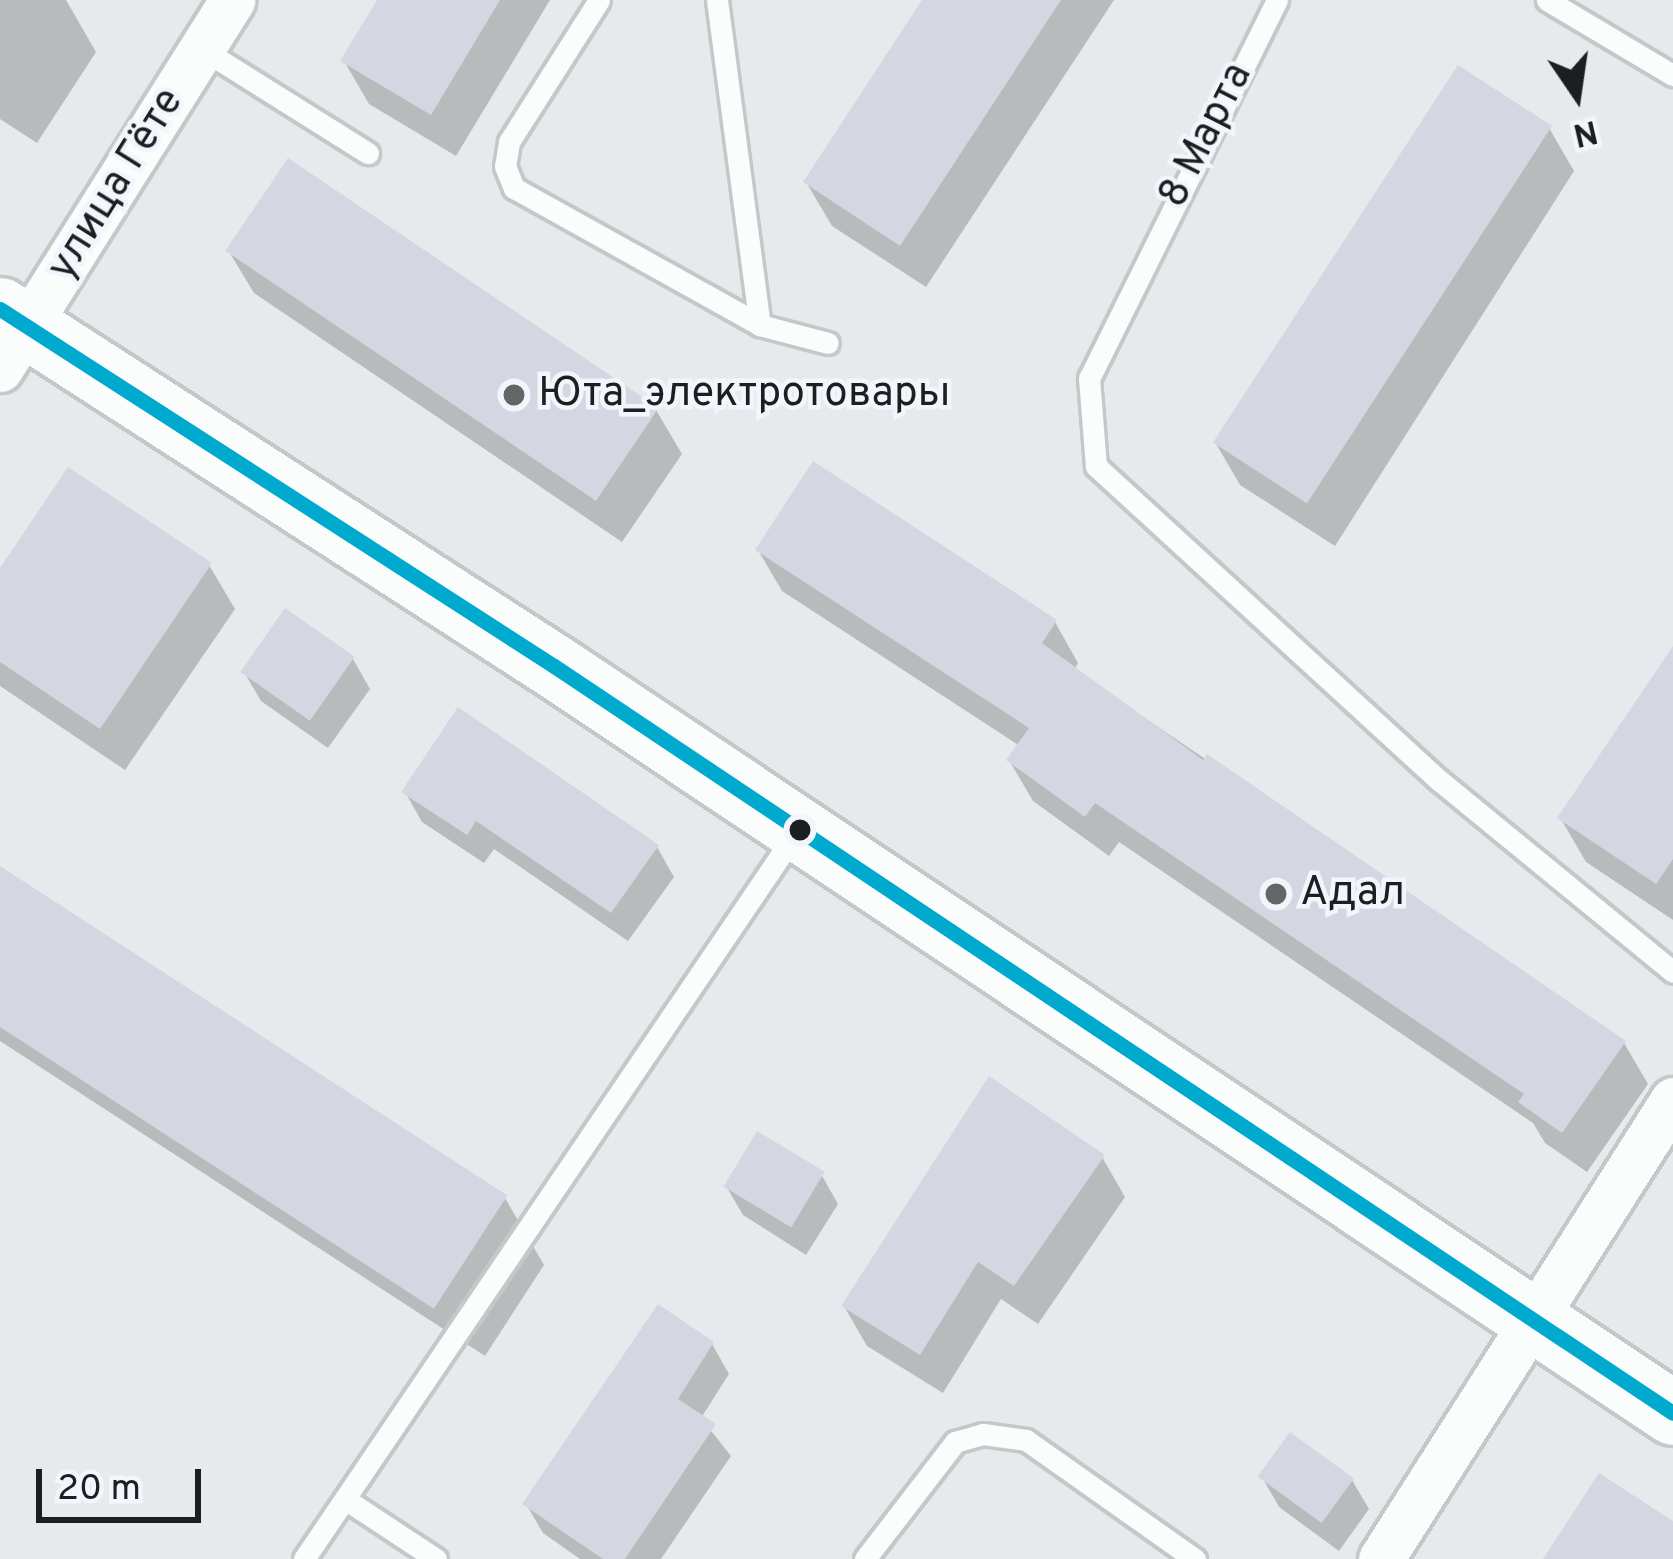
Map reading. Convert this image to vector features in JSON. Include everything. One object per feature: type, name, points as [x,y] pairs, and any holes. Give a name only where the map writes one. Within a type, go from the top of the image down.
[{"type":"main road","points":[[9,335],[797,832],[1673,1413]]},
{"type":"street","name":"улица Гёте","points":[[9,335],[232,0]]},
{"type":"street","points":[[1381,1559],[1673,1100]]},
{"type":"lane","points":[[598,0],[509,142],[505,166],[514,188],[760,325],[828,343]]},
{"type":"lane","points":[[717,0],[760,325]]},
{"type":"lane","name":"8 Марта","points":[[1277,0],[1136,272],[1089,379],[1096,466],[1440,782],[1673,972]]},
{"type":"lane","points":[[1547,0],[1673,75]]},
{"type":"lane","points":[[202,50],[368,153]]},
{"type":"lane","points":[[304,1559],[797,832]]},
{"type":"lane","points":[[865,1559],[955,1442],[983,1434],[1026,1440],[1195,1559]]},
{"type":"lane","points":[[345,1499],[436,1559]]},
{"type":"building","points":[[377,0],[500,0],[431,115],[340,61]]},
{"type":"building","points":[[922,0],[1061,0],[900,246],[803,182]]},
{"type":"building","points":[[1458,65],[1552,126],[1307,503],[1213,442]]},
{"type":"building","points":[[288,158],[659,408],[596,501],[225,251]]},
{"type":"building","points":[[813,461],[1057,620],[1042,643],[1203,760],[1207,754],[1626,1041],[1562,1133],[1518,1102],[1524,1094],[1095,803],[1085,817],[1006,760],[1029,728],[755,550]]},
{"type":"building","points":[[68,467],[212,563],[100,729],[0,662],[0,568]]},
{"type":"building","points":[[285,608],[355,657],[310,721],[240,672]]},
{"type":"building","points":[[1673,646],[1673,859],[1656,884],[1557,818]]},
{"type":"building","points":[[458,707],[659,845],[611,913],[476,821],[467,835],[401,792]]},
{"type":"building","points":[[0,866],[507,1196],[434,1309],[0,1027]]},
{"type":"building","points":[[989,1076],[1105,1155],[1014,1286],[978,1262],[920,1355],[841,1306]]},
{"type":"building","points":[[757,1131],[825,1172],[791,1227],[724,1187]]},
{"type":"building","points":[[658,1304],[714,1342],[678,1399],[716,1424],[625,1559],[603,1559],[522,1504]]},
{"type":"building","points":[[1290,1432],[1354,1478],[1322,1523],[1258,1476]]},
{"type":"building","points":[[1599,1473],[1673,1521],[1673,1559],[1543,1559]]},
{"type":"transit line","points":[[0,309],[554,666],[1673,1413]]},
{"type":"place","name":"Юта_электротовары","points":[[514,395]]},
{"type":"place","name":"Адал","points":[[1276,894]]}]
